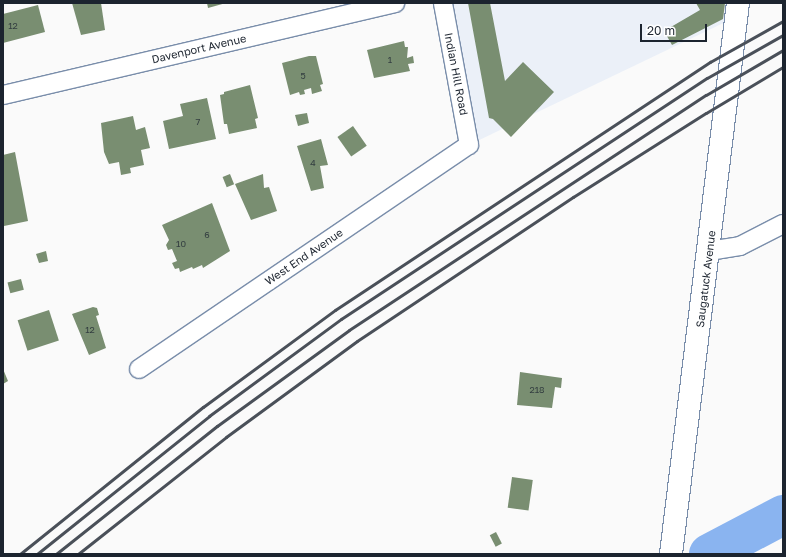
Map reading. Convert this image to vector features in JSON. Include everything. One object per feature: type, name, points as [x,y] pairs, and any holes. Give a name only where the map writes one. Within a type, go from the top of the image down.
[{"type":"main road","name":"Saugatuck Avenue","points":[[671,553],[709,251],[738,3]]},
{"type":"street","name":"Davenport Avenue","points":[[3,95],[395,3]]},
{"type":"street","name":"Indian Hill Road","points":[[442,3],[469,145]]},
{"type":"street","name":"West End Avenue","points":[[139,369],[469,145]]},
{"type":"street","points":[[709,251],[740,246],[783,224]]},
{"type":"shaded area","points":[[443,3],[738,3],[736,17],[469,145]]},
{"type":"building","points":[[72,3],[101,3],[105,30],[81,35]]},
{"type":"building","points":[[207,3],[226,3],[208,8]]},
{"type":"building","points":[[468,3],[490,3],[505,81],[523,62],[554,92],[511,137],[493,119],[489,118]]},
{"type":"building","points":[[696,3],[725,3],[723,19],[672,45],[664,31],[700,10]]},
{"type":"building","points":[[38,5],[45,32],[3,43],[3,14]]},
{"type":"building","points":[[404,41],[405,47],[408,47],[407,58],[413,56],[414,63],[408,64],[410,71],[374,78],[367,50]]},
{"type":"building","points":[[309,56],[316,56],[323,84],[320,85],[322,91],[312,94],[311,88],[304,90],[305,94],[300,95],[299,92],[290,95],[282,63]]},
{"type":"building","points":[[250,85],[258,118],[255,119],[257,128],[229,134],[227,124],[224,124],[220,95],[224,94],[224,92]]},
{"type":"building","points":[[207,98],[216,139],[169,149],[163,121],[183,116],[180,104]]},
{"type":"building","points":[[307,113],[309,123],[298,126],[295,115]]},
{"type":"building","points":[[133,116],[136,130],[145,127],[150,148],[141,150],[144,165],[130,168],[131,173],[121,175],[119,162],[109,164],[104,152],[101,123]]},
{"type":"building","points":[[353,126],[367,146],[351,157],[337,137]]},
{"type":"building","points":[[321,139],[328,165],[320,166],[324,188],[311,191],[297,146]]},
{"type":"building","points":[[15,152],[28,221],[4,226],[3,155]]},
{"type":"building","points":[[230,174],[234,184],[227,187],[223,177]]},
{"type":"building","points":[[263,174],[264,188],[269,187],[277,211],[251,220],[235,184]]},
{"type":"building","points":[[212,203],[230,251],[203,268],[202,265],[180,272],[179,268],[175,269],[172,263],[177,261],[172,249],[168,250],[166,245],[169,240],[162,225]]},
{"type":"building","points":[[46,251],[48,261],[39,263],[36,254]]},
{"type":"building","points":[[21,279],[24,290],[10,293],[7,283]]},
{"type":"building","points":[[93,307],[97,308],[99,315],[96,316],[106,348],[89,355],[72,314]]},
{"type":"building","points":[[49,310],[59,340],[28,351],[18,320]]},
{"type":"building","points":[[3,369],[8,381],[3,384]]},
{"type":"building","points":[[520,372],[562,378],[561,388],[555,387],[552,408],[517,405]]},
{"type":"building","points":[[512,477],[533,480],[528,511],[508,508]]},
{"type":"building","points":[[496,532],[502,544],[496,547],[490,535]]},
{"type":"waterway","points":[[709,554],[783,515]]},
{"type":"railway","points":[[20,554],[203,407],[335,310],[710,62],[783,21]]},
{"type":"railway","points":[[37,554],[209,416],[341,319],[707,78],[783,35]]},
{"type":"railway","points":[[56,554],[217,426],[349,330],[706,95],[783,50]]},
{"type":"railway","points":[[78,554],[226,437],[357,341],[573,197],[706,113],[783,67]]}]
